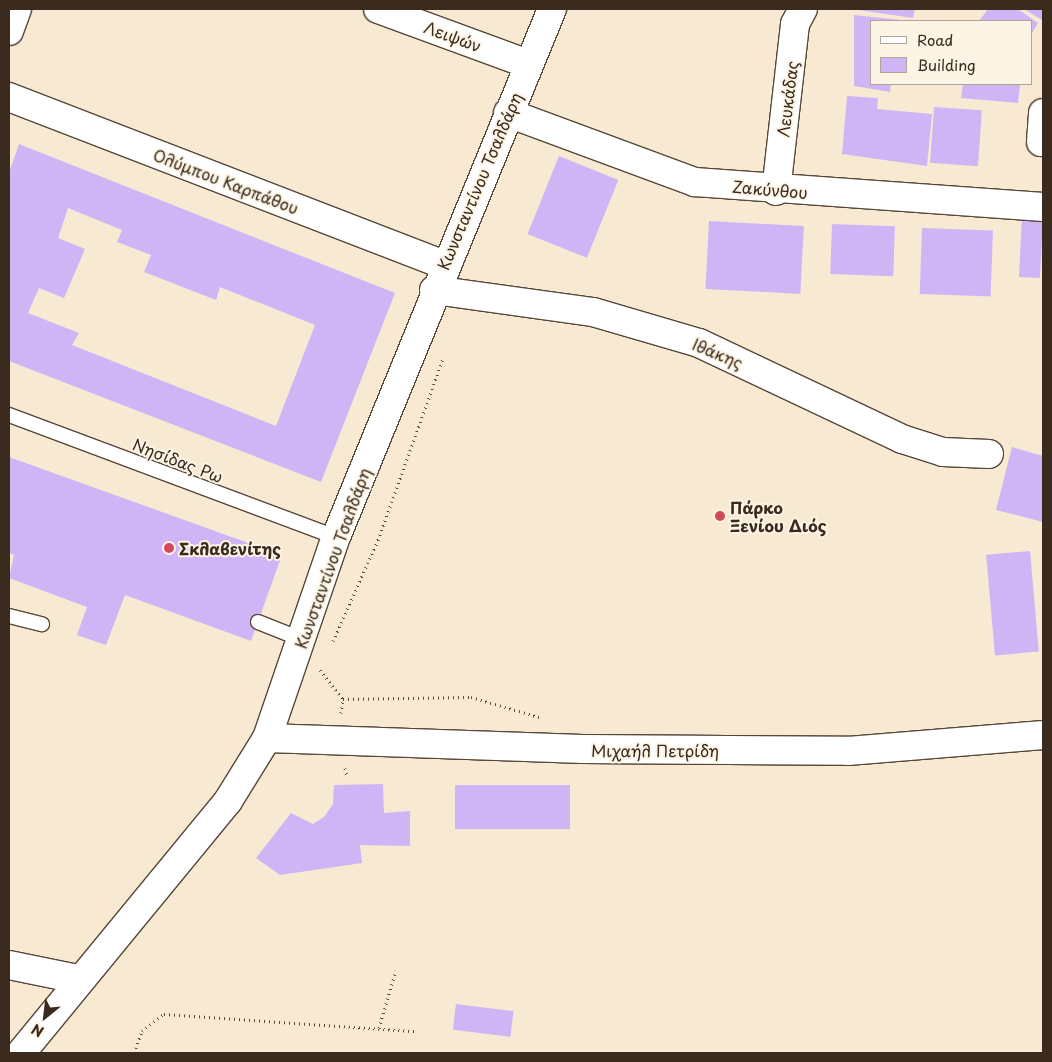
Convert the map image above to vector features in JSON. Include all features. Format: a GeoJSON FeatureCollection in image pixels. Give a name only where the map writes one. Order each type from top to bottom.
{"type":"FeatureCollection","features":[{"type":"Feature","properties":{"kind":"street"},"geometry":{"type":"LineString","coordinates":[[9,31],[17,9]]}},
{"type":"Feature","properties":{"kind":"street","name":"Λειψών"},"geometry":{"type":"LineString","coordinates":[[378,9],[528,64]]}},
{"type":"Feature","properties":{"kind":"street","name":"Κωνσταντίνου Τσαλδάρη"},"geometry":{"type":"LineString","coordinates":[[21,1053],[78,979],[228,801],[267,738],[303,640],[336,537],[444,265],[552,9]]}},
{"type":"Feature","properties":{"kind":"street","name":"Λευκάδας"},"geometry":{"type":"LineString","coordinates":[[776,191],[795,24],[802,9]]}},
{"type":"Feature","properties":{"kind":"street","name":"Ολύμπου Καρπάθου"},"geometry":{"type":"LineString","coordinates":[[9,97],[444,265]]}},
{"type":"Feature","properties":{"kind":"street","name":"Ζακύνθου"},"geometry":{"type":"LineString","coordinates":[[508,113],[695,182],[776,191],[1043,206]]}},
{"type":"Feature","properties":{"kind":"street"},"geometry":{"type":"LineString","coordinates":[[1041,142],[1043,113]]}},
{"type":"Feature","properties":{"kind":"street","name":"Ιθάκης"},"geometry":{"type":"LineString","coordinates":[[434,290],[593,312],[689,340],[902,439],[943,452],[989,454]]}},
{"type":"Feature","properties":{"kind":"street","name":"Μιχαήλ Πετρίδη"},"geometry":{"type":"LineString","coordinates":[[267,738],[583,749],[848,751],[1043,735]]}},
{"type":"Feature","properties":{"kind":"street"},"geometry":{"type":"LineString","coordinates":[[9,966],[78,979]]}},
{"type":"Feature","properties":{"kind":"lane","name":"Νησίδας Ρω"},"geometry":{"type":"LineString","coordinates":[[9,415],[336,537]]}},
{"type":"Feature","properties":{"kind":"lane"},"geometry":{"type":"LineString","coordinates":[[9,616],[42,624]]}},
{"type":"Feature","properties":{"kind":"lane"},"geometry":{"type":"LineString","coordinates":[[258,622],[303,640]]}},
{"type":"Feature","properties":{"kind":"path"},"geometry":{"type":"LineString","coordinates":[[332,644],[378,540],[446,349]]}},
{"type":"Feature","properties":{"kind":"path"},"geometry":{"type":"LineString","coordinates":[[324,661],[320,670],[342,699],[471,697],[545,719]]}},
{"type":"Feature","properties":{"kind":"path"},"geometry":{"type":"LineString","coordinates":[[379,1028],[396,970]]}},
{"type":"Feature","properties":{"kind":"path"},"geometry":{"type":"LineString","coordinates":[[134,1053],[142,1031],[164,1014],[415,1031]]}},
{"type":"Feature","properties":{"kind":"building"},"geometry":{"type":"Polygon","coordinates":[[[852,9],[915,9],[913,18],[852,9]]]}},
{"type":"Feature","properties":{"kind":"building"},"geometry":{"type":"Polygon","coordinates":[[[988,9],[1018,9],[1038,23],[1032,33],[1032,20],[980,20],[988,9]]]}},
{"type":"Feature","properties":{"kind":"building"},"geometry":{"type":"Polygon","coordinates":[[[1024,9],[1043,9],[1042,20],[1024,9]]]}},
{"type":"Feature","properties":{"kind":"building"},"geometry":{"type":"Polygon","coordinates":[[[854,15],[901,20],[870,20],[870,85],[891,85],[890,92],[854,86],[854,15]]]}},
{"type":"Feature","properties":{"kind":"building"},"geometry":{"type":"Polygon","coordinates":[[[963,85],[1020,85],[1018,103],[961,98],[963,85]]]}},
{"type":"Feature","properties":{"kind":"building"},"geometry":{"type":"Polygon","coordinates":[[[847,96],[878,98],[877,109],[932,114],[927,166],[842,154],[847,96]]]}},
{"type":"Feature","properties":{"kind":"building"},"geometry":{"type":"Polygon","coordinates":[[[934,107],[982,110],[978,166],[930,163],[934,107]]]}},
{"type":"Feature","properties":{"kind":"building"},"geometry":{"type":"Polygon","coordinates":[[[19,144],[395,293],[321,482],[9,361],[9,173],[19,144]],[[68,208],[58,238],[85,249],[64,298],[39,288],[28,313],[79,333],[72,345],[276,426],[315,325],[220,287],[216,300],[144,272],[151,255],[117,242],[122,230],[68,208]]]}},
{"type":"Feature","properties":{"kind":"building"},"geometry":{"type":"Polygon","coordinates":[[[559,156],[618,180],[587,258],[528,234],[559,156]]]}},
{"type":"Feature","properties":{"kind":"building"},"geometry":{"type":"Polygon","coordinates":[[[1022,218],[1043,219],[1040,278],[1019,277],[1022,218]]]}},
{"type":"Feature","properties":{"kind":"building"},"geometry":{"type":"Polygon","coordinates":[[[709,221],[804,226],[800,294],[705,289],[709,221]]]}},
{"type":"Feature","properties":{"kind":"building"},"geometry":{"type":"Polygon","coordinates":[[[832,224],[895,226],[893,276],[830,274],[832,224]]]}},
{"type":"Feature","properties":{"kind":"building"},"geometry":{"type":"Polygon","coordinates":[[[922,228],[993,230],[991,296],[920,294],[922,228]]]}},
{"type":"Feature","properties":{"kind":"building"},"geometry":{"type":"Polygon","coordinates":[[[1012,447],[1043,456],[1043,522],[996,510],[1012,447]]]}},
{"type":"Feature","properties":{"kind":"building"},"geometry":{"type":"Polygon","coordinates":[[[9,457],[282,555],[251,641],[125,595],[106,645],[77,635],[87,607],[9,578],[14,555],[9,553],[9,457]]]}},
{"type":"Feature","properties":{"kind":"building"},"geometry":{"type":"Polygon","coordinates":[[[1030,551],[1039,652],[995,655],[986,555],[1030,551]]]}},
{"type":"Feature","properties":{"kind":"building"},"geometry":{"type":"Polygon","coordinates":[[[383,784],[384,813],[410,811],[410,846],[360,845],[362,863],[280,875],[256,858],[291,813],[313,824],[324,817],[333,804],[334,785],[383,784]]]}},
{"type":"Feature","properties":{"kind":"building"},"geometry":{"type":"Polygon","coordinates":[[[455,785],[570,785],[570,829],[455,829],[455,785]]]}},
{"type":"Feature","properties":{"kind":"building"},"geometry":{"type":"Polygon","coordinates":[[[456,1004],[514,1011],[510,1037],[453,1030],[456,1004]]]}},
{"type":"Feature","properties":{"kind":"place","name":"Πάρκο Ξενίου Διός"},"geometry":{"type":"Point","coordinates":[720,516]}},
{"type":"Feature","properties":{"kind":"place","name":"Σκλαβενίτης"},"geometry":{"type":"Point","coordinates":[169,548]}}]}
